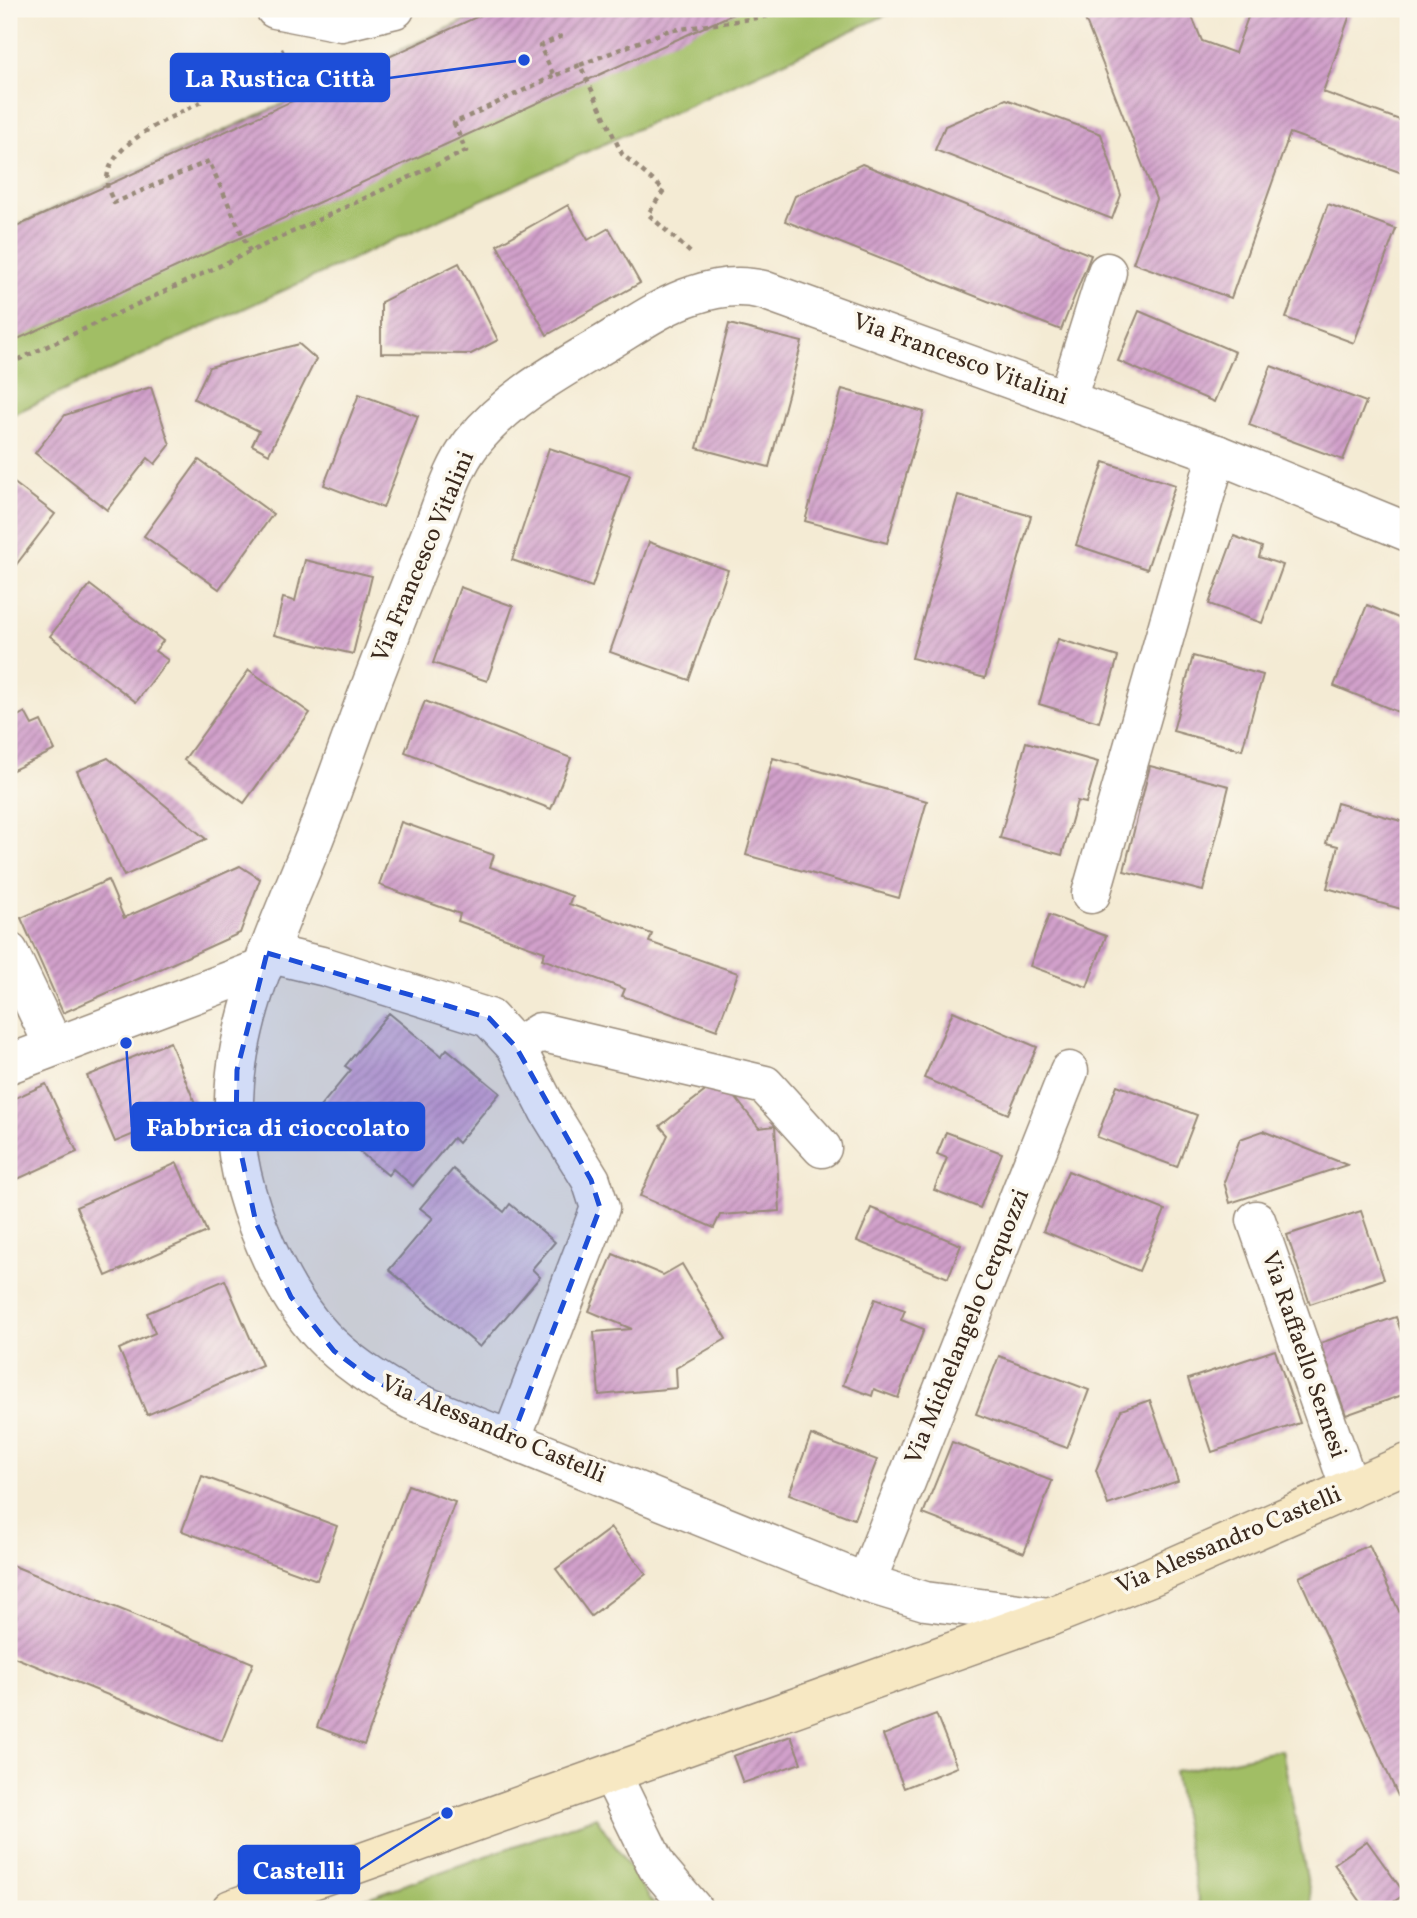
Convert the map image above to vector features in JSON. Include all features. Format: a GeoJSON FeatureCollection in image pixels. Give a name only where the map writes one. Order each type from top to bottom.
{"type":"FeatureCollection","features":[{"type":"Feature","properties":{"kind":"street"},"geometry":{"type":"LineString","coordinates":[[275,9],[341,22],[395,9]]}},
{"type":"Feature","properties":{"kind":"street"},"geometry":{"type":"LineString","coordinates":[[1067,399],[1107,272]]}},
{"type":"Feature","properties":{"kind":"street","name":"Via Francesco Vitalini"},"geometry":{"type":"LineString","coordinates":[[265,961],[314,840],[382,655],[460,462],[474,441],[513,401],[665,307],[691,295],[736,286],[763,290],[1217,454],[1408,532]]}},
{"type":"Feature","properties":{"kind":"street"},"geometry":{"type":"LineString","coordinates":[[1091,894],[1217,454]]}},
{"type":"Feature","properties":{"kind":"street"},"geometry":{"type":"LineString","coordinates":[[9,952],[53,1044]]}},
{"type":"Feature","properties":{"kind":"street"},"geometry":{"type":"LineString","coordinates":[[9,1064],[53,1044],[265,961],[326,967],[489,1018],[516,1047],[548,1110],[591,1180],[600,1208],[511,1440]]}},
{"type":"Feature","properties":{"kind":"street","name":"Via Alessandro Castelli"},"geometry":{"type":"LineString","coordinates":[[265,961],[237,1070],[234,1100],[236,1130],[247,1194],[272,1261],[292,1297],[318,1333],[352,1366],[411,1401],[866,1584],[925,1601],[1049,1617]]}},
{"type":"Feature","properties":{"kind":"street"},"geometry":{"type":"LineString","coordinates":[[516,1047],[540,1032],[765,1085],[822,1148]]}},
{"type":"Feature","properties":{"kind":"street","name":"Via Michelangelo Cerquozzi"},"geometry":{"type":"LineString","coordinates":[[866,1584],[1069,1071]]}},
{"type":"Feature","properties":{"kind":"street","name":"Via Raffaello Sernesi"},"geometry":{"type":"LineString","coordinates":[[1256,1220],[1350,1489]]}},
{"type":"Feature","properties":{"kind":"street","name":"Via Alessandro Castelli"},"geometry":{"type":"LineString","coordinates":[[230,1909],[612,1776],[1049,1617],[1408,1464]]}},
{"type":"Feature","properties":{"kind":"street"},"geometry":{"type":"LineString","coordinates":[[612,1776],[657,1867],[693,1909]]}},
{"type":"Feature","properties":{"kind":"path"},"geometry":{"type":"LineString","coordinates":[[9,364],[466,151],[454,123],[554,76],[667,31],[770,16],[787,9]]}},
{"type":"Feature","properties":{"kind":"path"},"geometry":{"type":"LineString","coordinates":[[554,76],[540,46],[562,36]]}},
{"type":"Feature","properties":{"kind":"path"},"geometry":{"type":"LineString","coordinates":[[580,65],[622,154],[664,190],[648,214],[703,264]]}},
{"type":"Feature","properties":{"kind":"path"},"geometry":{"type":"LineString","coordinates":[[250,66],[199,91],[203,101],[134,139],[115,160],[107,185],[114,203],[209,161],[250,253]]}},
{"type":"Feature","properties":{"kind":"highlighted area"},"geometry":{"type":"Polygon","coordinates":[[[267,953],[489,1018],[516,1047],[591,1180],[600,1208],[511,1440],[411,1400],[369,1377],[334,1351],[291,1297],[256,1223],[236,1130],[237,1070],[267,953]]]}},
{"type":"Feature","properties":{"kind":"green space"},"geometry":{"type":"Polygon","coordinates":[[[490,9],[899,9],[9,416],[9,229],[490,9]]]}},
{"type":"Feature","properties":{"kind":"green space"},"geometry":{"type":"Polygon","coordinates":[[[1282,1750],[1313,1909],[1200,1909],[1174,1772],[1282,1750]]]}},
{"type":"Feature","properties":{"kind":"green space"},"geometry":{"type":"Polygon","coordinates":[[[596,1817],[657,1909],[336,1909],[596,1817]]]}},
{"type":"Feature","properties":{"kind":"building"},"geometry":{"type":"Polygon","coordinates":[[[494,9],[744,9],[9,343],[9,230],[494,9]]]}},
{"type":"Feature","properties":{"kind":"building"},"geometry":{"type":"Polygon","coordinates":[[[1081,9],[1189,9],[1202,41],[1235,53],[1251,9],[1352,9],[1323,92],[1408,123],[1408,175],[1290,133],[1231,298],[1133,263],[1156,199],[1081,9]]]}},
{"type":"Feature","properties":{"kind":"building"},"geometry":{"type":"Polygon","coordinates":[[[1006,99],[1101,134],[1121,195],[1112,219],[935,150],[945,126],[1006,99]]]}},
{"type":"Feature","properties":{"kind":"building"},"geometry":{"type":"Polygon","coordinates":[[[862,164],[1091,255],[1061,330],[785,221],[795,196],[862,164]]]}},
{"type":"Feature","properties":{"kind":"building"},"geometry":{"type":"Polygon","coordinates":[[[1328,204],[1396,229],[1354,343],[1286,318],[1328,204]]]}},
{"type":"Feature","properties":{"kind":"building"},"geometry":{"type":"Polygon","coordinates":[[[568,205],[588,240],[609,228],[640,283],[547,335],[497,245],[568,205]]]}},
{"type":"Feature","properties":{"kind":"building"},"geometry":{"type":"Polygon","coordinates":[[[459,263],[498,340],[471,354],[381,353],[381,302],[459,263]]]}},
{"type":"Feature","properties":{"kind":"building"},"geometry":{"type":"Polygon","coordinates":[[[1139,311],[1235,352],[1214,402],[1118,361],[1139,311]]]}},
{"type":"Feature","properties":{"kind":"building"},"geometry":{"type":"Polygon","coordinates":[[[729,324],[802,342],[769,467],[697,448],[729,324]]]}},
{"type":"Feature","properties":{"kind":"building"},"geometry":{"type":"Polygon","coordinates":[[[299,344],[316,359],[269,454],[252,445],[259,431],[194,399],[209,367],[299,344]]]}},
{"type":"Feature","properties":{"kind":"building"},"geometry":{"type":"Polygon","coordinates":[[[1271,366],[1366,402],[1343,460],[1249,425],[1271,366]]]}},
{"type":"Feature","properties":{"kind":"building"},"geometry":{"type":"Polygon","coordinates":[[[151,387],[170,445],[155,464],[148,458],[107,510],[35,453],[65,415],[151,387]]]}},
{"type":"Feature","properties":{"kind":"building"},"geometry":{"type":"Polygon","coordinates":[[[842,389],[924,412],[887,543],[805,521],[842,389]]]}},
{"type":"Feature","properties":{"kind":"building"},"geometry":{"type":"Polygon","coordinates":[[[359,394],[418,416],[383,508],[324,485],[359,394]]]}},
{"type":"Feature","properties":{"kind":"building"},"geometry":{"type":"Polygon","coordinates":[[[549,448],[630,475],[592,587],[512,560],[549,448]]]}},
{"type":"Feature","properties":{"kind":"building"},"geometry":{"type":"Polygon","coordinates":[[[199,460],[273,514],[219,589],[144,536],[199,460]]]}},
{"type":"Feature","properties":{"kind":"building"},"geometry":{"type":"Polygon","coordinates":[[[1104,462],[1175,485],[1147,569],[1076,545],[1104,462]]]}},
{"type":"Feature","properties":{"kind":"building"},"geometry":{"type":"Polygon","coordinates":[[[9,479],[55,514],[9,574],[9,479]]]}},
{"type":"Feature","properties":{"kind":"building"},"geometry":{"type":"Polygon","coordinates":[[[958,495],[1031,516],[985,678],[912,658],[958,495]]]}},
{"type":"Feature","properties":{"kind":"building"},"geometry":{"type":"Polygon","coordinates":[[[1234,536],[1262,547],[1259,557],[1283,565],[1262,623],[1209,604],[1234,536]]]}},
{"type":"Feature","properties":{"kind":"building"},"geometry":{"type":"Polygon","coordinates":[[[649,542],[728,570],[689,680],[610,652],[649,542]]]}},
{"type":"Feature","properties":{"kind":"building"},"geometry":{"type":"Polygon","coordinates":[[[305,560],[372,576],[353,654],[274,635],[283,598],[295,601],[305,560]]]}},
{"type":"Feature","properties":{"kind":"building"},"geometry":{"type":"Polygon","coordinates":[[[90,585],[163,641],[155,651],[168,660],[136,702],[50,636],[90,585]]]}},
{"type":"Feature","properties":{"kind":"building"},"geometry":{"type":"Polygon","coordinates":[[[460,587],[513,606],[487,681],[433,663],[460,587]]]}},
{"type":"Feature","properties":{"kind":"building"},"geometry":{"type":"Polygon","coordinates":[[[1367,605],[1408,622],[1408,716],[1334,686],[1367,605]]]}},
{"type":"Feature","properties":{"kind":"building"},"geometry":{"type":"Polygon","coordinates":[[[1058,639],[1118,657],[1099,722],[1039,704],[1058,639]]]}},
{"type":"Feature","properties":{"kind":"building"},"geometry":{"type":"Polygon","coordinates":[[[1193,656],[1263,675],[1242,750],[1173,731],[1193,656]]]}},
{"type":"Feature","properties":{"kind":"building"},"geometry":{"type":"Polygon","coordinates":[[[249,670],[310,713],[244,803],[184,760],[249,670]]]}},
{"type":"Feature","properties":{"kind":"building"},"geometry":{"type":"Polygon","coordinates":[[[425,701],[571,758],[551,809],[405,752],[425,701]]]}},
{"type":"Feature","properties":{"kind":"building"},"geometry":{"type":"Polygon","coordinates":[[[9,702],[16,717],[25,712],[32,725],[41,721],[55,750],[9,772],[9,702]]]}},
{"type":"Feature","properties":{"kind":"building"},"geometry":{"type":"Polygon","coordinates":[[[1026,742],[1098,762],[1086,803],[1077,801],[1062,855],[1000,838],[1026,742]]]}},
{"type":"Feature","properties":{"kind":"building"},"geometry":{"type":"Polygon","coordinates":[[[108,758],[206,839],[124,876],[77,771],[108,758]]]}},
{"type":"Feature","properties":{"kind":"building"},"geometry":{"type":"Polygon","coordinates":[[[773,758],[927,801],[899,898],[746,855],[773,758]]]}},
{"type":"Feature","properties":{"kind":"building"},"geometry":{"type":"Polygon","coordinates":[[[1150,766],[1229,786],[1203,891],[1124,871],[1150,766]]]}},
{"type":"Feature","properties":{"kind":"building"},"geometry":{"type":"Polygon","coordinates":[[[1337,803],[1408,823],[1408,911],[1327,888],[1338,846],[1326,843],[1337,803]]]}},
{"type":"Feature","properties":{"kind":"building"},"geometry":{"type":"Polygon","coordinates":[[[401,822],[494,855],[490,867],[572,896],[569,904],[652,934],[649,942],[738,973],[717,1030],[622,996],[625,989],[542,959],[545,952],[458,921],[460,914],[379,885],[401,822]]]}},
{"type":"Feature","properties":{"kind":"building"},"geometry":{"type":"Polygon","coordinates":[[[240,866],[260,879],[240,933],[63,1013],[21,918],[108,880],[124,918],[240,866]]]}},
{"type":"Feature","properties":{"kind":"building"},"geometry":{"type":"Polygon","coordinates":[[[1049,915],[1106,936],[1087,987],[1030,966],[1049,915]]]}},
{"type":"Feature","properties":{"kind":"building"},"geometry":{"type":"Polygon","coordinates":[[[953,1011],[1037,1047],[1008,1114],[924,1078],[953,1011]]]}},
{"type":"Feature","properties":{"kind":"building"},"geometry":{"type":"Polygon","coordinates":[[[389,1013],[441,1056],[447,1049],[500,1093],[458,1143],[453,1138],[413,1186],[393,1169],[388,1175],[314,1114],[351,1070],[345,1066],[389,1013]]]}},
{"type":"Feature","properties":{"kind":"building"},"geometry":{"type":"Polygon","coordinates":[[[170,1042],[197,1108],[115,1142],[87,1076],[170,1042]]]}},
{"type":"Feature","properties":{"kind":"building"},"geometry":{"type":"Polygon","coordinates":[[[721,1079],[759,1128],[775,1126],[780,1211],[720,1215],[714,1228],[640,1196],[668,1135],[660,1126],[721,1079]]]}},
{"type":"Feature","properties":{"kind":"building"},"geometry":{"type":"Polygon","coordinates":[[[46,1084],[77,1152],[9,1183],[9,1101],[46,1084]]]}},
{"type":"Feature","properties":{"kind":"building"},"geometry":{"type":"Polygon","coordinates":[[[1117,1085],[1197,1115],[1177,1167],[1097,1137],[1117,1085]]]}},
{"type":"Feature","properties":{"kind":"building"},"geometry":{"type":"Polygon","coordinates":[[[1263,1131],[1347,1165],[1230,1203],[1224,1182],[1240,1139],[1263,1131]]]}},
{"type":"Feature","properties":{"kind":"building"},"geometry":{"type":"Polygon","coordinates":[[[946,1132],[1002,1153],[980,1208],[934,1190],[947,1158],[937,1154],[946,1132]]]}},
{"type":"Feature","properties":{"kind":"building"},"geometry":{"type":"Polygon","coordinates":[[[177,1163],[207,1232],[106,1276],[76,1207],[177,1163]]]}},
{"type":"Feature","properties":{"kind":"building"},"geometry":{"type":"Polygon","coordinates":[[[453,1169],[504,1212],[510,1204],[555,1242],[532,1269],[540,1277],[480,1347],[389,1270],[433,1218],[420,1208],[453,1169]]]}},
{"type":"Feature","properties":{"kind":"building"},"geometry":{"type":"Polygon","coordinates":[[[1068,1171],[1165,1210],[1139,1271],[1043,1231],[1068,1171]]]}},
{"type":"Feature","properties":{"kind":"building"},"geometry":{"type":"Polygon","coordinates":[[[871,1208],[961,1245],[948,1278],[857,1241],[871,1208]]]}},
{"type":"Feature","properties":{"kind":"building"},"geometry":{"type":"Polygon","coordinates":[[[1361,1211],[1384,1279],[1310,1304],[1287,1235],[1361,1211]]]}},
{"type":"Feature","properties":{"kind":"building"},"geometry":{"type":"Polygon","coordinates":[[[613,1254],[663,1275],[682,1264],[726,1339],[676,1368],[677,1388],[599,1395],[594,1332],[632,1329],[589,1311],[613,1254]]]}},
{"type":"Feature","properties":{"kind":"building"},"geometry":{"type":"Polygon","coordinates":[[[225,1280],[262,1365],[147,1415],[119,1349],[155,1333],[147,1313],[225,1280]]]}},
{"type":"Feature","properties":{"kind":"building"},"geometry":{"type":"Polygon","coordinates":[[[875,1299],[905,1310],[901,1320],[924,1329],[898,1398],[874,1389],[872,1396],[843,1385],[875,1299]]]}},
{"type":"Feature","properties":{"kind":"building"},"geometry":{"type":"Polygon","coordinates":[[[1396,1317],[1408,1352],[1408,1393],[1346,1415],[1320,1343],[1396,1317]]]}},
{"type":"Feature","properties":{"kind":"building"},"geometry":{"type":"Polygon","coordinates":[[[1275,1350],[1300,1423],[1212,1452],[1188,1379],[1275,1350]]]}},
{"type":"Feature","properties":{"kind":"building"},"geometry":{"type":"Polygon","coordinates":[[[999,1356],[1089,1390],[1067,1448],[976,1414],[999,1356]]]}},
{"type":"Feature","properties":{"kind":"building"},"geometry":{"type":"Polygon","coordinates":[[[1150,1400],[1178,1481],[1108,1505],[1096,1470],[1121,1410],[1150,1400]]]}},
{"type":"Feature","properties":{"kind":"building"},"geometry":{"type":"Polygon","coordinates":[[[811,1435],[877,1460],[854,1519],[789,1494],[811,1435]]]}},
{"type":"Feature","properties":{"kind":"building"},"geometry":{"type":"Polygon","coordinates":[[[952,1442],[1052,1481],[1024,1553],[923,1514],[952,1442]]]}},
{"type":"Feature","properties":{"kind":"building"},"geometry":{"type":"Polygon","coordinates":[[[202,1476],[337,1526],[317,1580],[182,1531],[202,1476]]]}},
{"type":"Feature","properties":{"kind":"building"},"geometry":{"type":"Polygon","coordinates":[[[408,1485],[455,1502],[364,1745],[317,1727],[408,1485]]]}},
{"type":"Feature","properties":{"kind":"building"},"geometry":{"type":"Polygon","coordinates":[[[611,1528],[646,1574],[591,1616],[556,1569],[611,1528]]]}},
{"type":"Feature","properties":{"kind":"building"},"geometry":{"type":"Polygon","coordinates":[[[1369,1545],[1408,1631],[1408,1791],[1398,1796],[1299,1577],[1369,1545]]]}},
{"type":"Feature","properties":{"kind":"building"},"geometry":{"type":"Polygon","coordinates":[[[9,1564],[253,1663],[222,1741],[9,1655],[9,1564]]]}},
{"type":"Feature","properties":{"kind":"building"},"geometry":{"type":"Polygon","coordinates":[[[936,1714],[957,1767],[904,1788],[883,1735],[936,1714]]]}},
{"type":"Feature","properties":{"kind":"building"},"geometry":{"type":"Polygon","coordinates":[[[791,1736],[801,1763],[743,1783],[733,1756],[791,1736]]]}},
{"type":"Feature","properties":{"kind":"building"},"geometry":{"type":"Polygon","coordinates":[[[1367,1841],[1405,1894],[1383,1909],[1366,1909],[1334,1864],[1367,1841]]]}},
{"type":"Feature","properties":{"kind":"place","name":"La Rustica Città"},"geometry":{"type":"Point","coordinates":[524,60]}},
{"type":"Feature","properties":{"kind":"place","name":"Fabbrica di cioccolato"},"geometry":{"type":"Point","coordinates":[126,1043]}},
{"type":"Feature","properties":{"kind":"place","name":"Castelli"},"geometry":{"type":"Point","coordinates":[447,1813]}}]}
